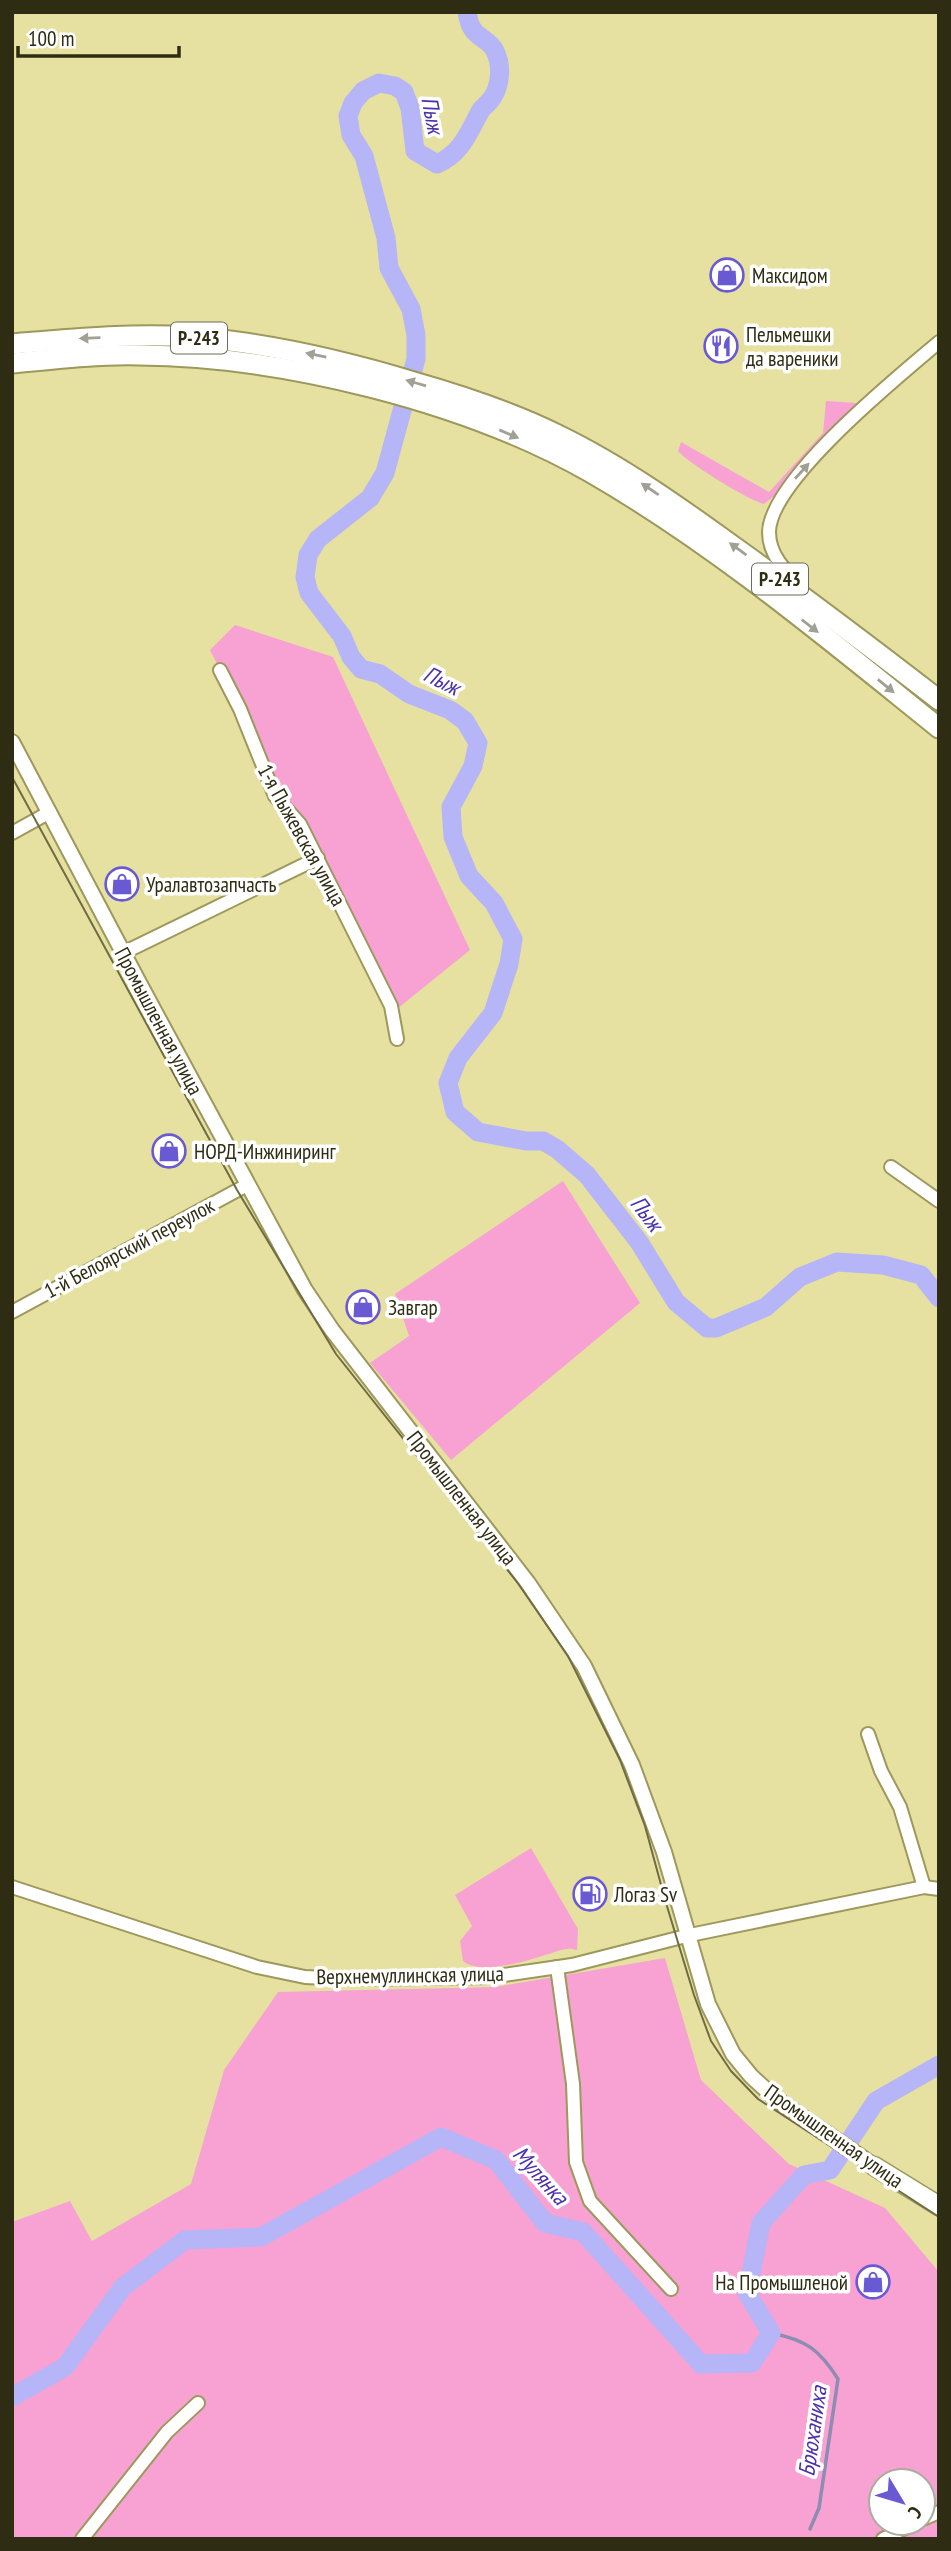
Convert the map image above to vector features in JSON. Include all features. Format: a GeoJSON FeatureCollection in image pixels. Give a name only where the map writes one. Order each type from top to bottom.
{"type":"FeatureCollection","features":[{"type":"Feature","properties":{"kind":"highway","name":"Р-243"},"geometry":{"type":"LineString","coordinates":[[12,344],[84,337],[189,337],[248,343],[309,354],[379,381],[448,401],[509,413],[617,467],[707,526],[939,700]]}},
{"type":"Feature","properties":{"kind":"highway","name":"Р-243"},"geometry":{"type":"LineString","coordinates":[[12,363],[79,356],[187,357],[244,362],[335,379],[379,381]]}},
{"type":"Feature","properties":{"kind":"highway","name":"Р-243"},"geometry":{"type":"LineString","coordinates":[[448,401],[588,471],[697,541],[939,729]]}},
{"type":"Feature","properties":{"kind":"main road","name":"Промышленная улица"},"geometry":{"type":"LineString","coordinates":[[874,2166],[939,2206]]}},
{"type":"Feature","properties":{"kind":"street"},"geometry":{"type":"LineString","coordinates":[[853,633],[786,572],[770,542],[769,529],[773,510],[787,488],[840,429],[939,342]]}},
{"type":"Feature","properties":{"kind":"street","name":"1-я Пыжевская улица"},"geometry":{"type":"LineString","coordinates":[[220,670],[240,709],[275,796],[300,824],[391,1006],[397,1039]]}},
{"type":"Feature","properties":{"kind":"street","name":"Промышленная улица"},"geometry":{"type":"LineString","coordinates":[[12,742],[122,953],[305,1290],[332,1330],[528,1583],[584,1666],[632,1765],[664,1852],[708,2004],[733,2054],[751,2076],[776,2099],[874,2166]]}},
{"type":"Feature","properties":{"kind":"street"},"geometry":{"type":"LineString","coordinates":[[12,833],[50,812]]}},
{"type":"Feature","properties":{"kind":"street"},"geometry":{"type":"LineString","coordinates":[[122,953],[318,858]]}},
{"type":"Feature","properties":{"kind":"street"},"geometry":{"type":"LineString","coordinates":[[891,1167],[939,1201]]}},
{"type":"Feature","properties":{"kind":"street","name":"1-й Белоярский переулок"},"geometry":{"type":"LineString","coordinates":[[12,1312],[247,1185]]}},
{"type":"Feature","properties":{"kind":"street"},"geometry":{"type":"LineString","coordinates":[[868,1734],[881,1771],[900,1807],[924,1887]]}},
{"type":"Feature","properties":{"kind":"street","name":"Верхнемуллинская улица"},"geometry":{"type":"LineString","coordinates":[[12,1887],[244,1963],[305,1977],[350,1979],[479,1978],[557,1967],[924,1887],[939,1889]]}},
{"type":"Feature","properties":{"kind":"street"},"geometry":{"type":"LineString","coordinates":[[557,1967],[573,2084],[576,2162],[590,2202],[671,2289]]}},
{"type":"Feature","properties":{"kind":"street"},"geometry":{"type":"LineString","coordinates":[[82,2539],[167,2432],[198,2403]]}},
{"type":"Feature","properties":{"kind":"shaded area"},"geometry":{"type":"Polygon","coordinates":[[[826,401],[857,403],[777,494],[764,504],[745,496],[693,464],[678,451],[681,442],[769,492],[823,433],[826,401]]]}},
{"type":"Feature","properties":{"kind":"shaded area"},"geometry":{"type":"Polygon","coordinates":[[[235,625],[333,657],[470,950],[392,1013],[210,650],[235,625]]]}},
{"type":"Feature","properties":{"kind":"shaded area"},"geometry":{"type":"Polygon","coordinates":[[[563,1181],[640,1303],[451,1460],[370,1363],[409,1336],[395,1294],[563,1181]]]}},
{"type":"Feature","properties":{"kind":"shaded area"},"geometry":{"type":"Polygon","coordinates":[[[531,1848],[578,1929],[577,1950],[565,1949],[514,1964],[491,1967],[480,1967],[463,1961],[460,1941],[472,1926],[455,1895],[531,1848]]]}},
{"type":"Feature","properties":{"kind":"shaded area"},"geometry":{"type":"Polygon","coordinates":[[[665,1958],[701,2080],[789,2164],[885,2208],[939,2272],[939,2539],[12,2539],[12,2222],[70,2201],[92,2241],[191,2184],[224,2070],[278,1992],[495,1987],[665,1958]]]}},
{"type":"Feature","properties":{"kind":"waterway","name":"Пыж"},"geometry":{"type":"LineString","coordinates":[[467,12],[474,31],[495,51],[500,75],[492,98],[481,110],[453,154],[437,164],[415,151],[410,108],[404,92],[395,86],[379,83],[363,91],[353,103],[348,116],[351,135],[364,156],[386,238],[389,268],[411,309],[416,335],[416,359],[385,473],[370,498],[318,539],[308,555],[305,577],[309,593],[342,636],[351,657],[361,669],[380,674],[409,694],[450,710],[465,721],[478,743],[473,766],[451,807],[453,837],[469,876],[494,903],[513,939],[509,964],[493,1013],[458,1058],[448,1083],[455,1112],[478,1132],[526,1141],[543,1141],[557,1149],[587,1175],[639,1242],[676,1302],[707,1328],[716,1328],[766,1307],[800,1277],[837,1262],[883,1265],[921,1275],[939,1298]]}},
{"type":"Feature","properties":{"kind":"waterway","name":"Мулянка"},"geometry":{"type":"LineString","coordinates":[[12,2397],[65,2367],[123,2287],[185,2240],[261,2237],[441,2137],[496,2160],[545,2223],[583,2232],[701,2364],[752,2363],[771,2333],[747,2293],[761,2223],[804,2175],[830,2170],[876,2101],[939,2065]]}},
{"type":"Feature","properties":{"kind":"waterway","name":"Брюханиха"},"geometry":{"type":"LineString","coordinates":[[771,2333],[794,2339],[810,2347],[838,2379],[819,2508],[810,2529]]}},
{"type":"Feature","properties":{"kind":"tram line"},"geometry":{"type":"LineString","coordinates":[[12,777],[237,1190],[336,1354],[517,1582],[568,1656],[620,1760],[645,1826],[694,1995],[711,2041],[731,2071],[758,2099],[939,2217]]}},
{"type":"Feature","properties":{"kind":"place","name":"Максидом"},"geometry":{"type":"Point","coordinates":[727,275]}},
{"type":"Feature","properties":{"kind":"place","name":"Пельмешки да вареники"},"geometry":{"type":"Point","coordinates":[721,346]}},
{"type":"Feature","properties":{"kind":"place","name":"Уралавтозапчасть"},"geometry":{"type":"Point","coordinates":[122,884]}},
{"type":"Feature","properties":{"kind":"place","name":"НОРД-Инжиниринг"},"geometry":{"type":"Point","coordinates":[169,1151]}},
{"type":"Feature","properties":{"kind":"place","name":"Завгар"},"geometry":{"type":"Point","coordinates":[363,1307]}},
{"type":"Feature","properties":{"kind":"place","name":"Логаз Sv"},"geometry":{"type":"Point","coordinates":[590,1894]}},
{"type":"Feature","properties":{"kind":"place","name":"На Промышленой"},"geometry":{"type":"Point","coordinates":[873,2282]}}]}
